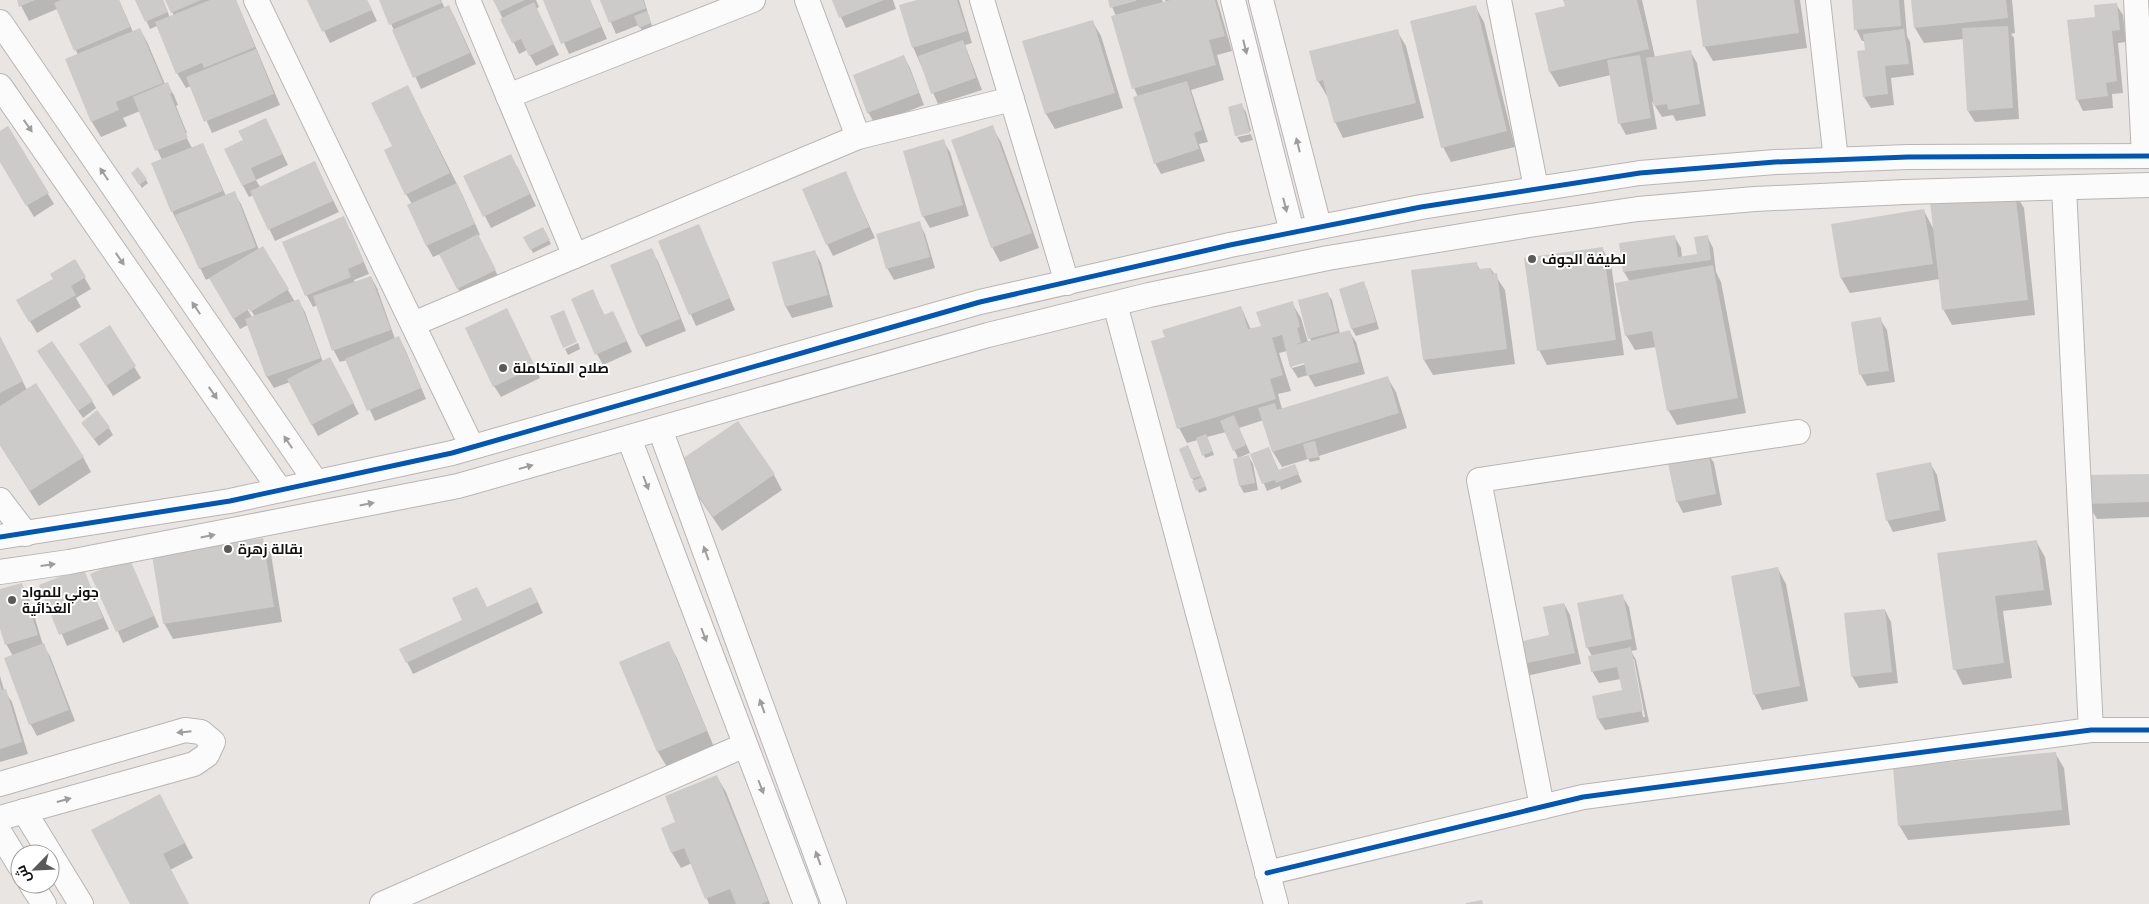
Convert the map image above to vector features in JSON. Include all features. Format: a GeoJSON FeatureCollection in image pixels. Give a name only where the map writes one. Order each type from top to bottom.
{"type":"FeatureCollection","features":[{"type":"Feature","properties":{"kind":"street"},"geometry":{"type":"LineString","coordinates":[[256,0],[472,447]]}},
{"type":"Feature","properties":{"kind":"street"},"geometry":{"type":"LineString","coordinates":[[468,0],[575,256]]}},
{"type":"Feature","properties":{"kind":"street"},"geometry":{"type":"LineString","coordinates":[[508,96],[753,0]]}},
{"type":"Feature","properties":{"kind":"street"},"geometry":{"type":"LineString","coordinates":[[806,0],[858,137]]}},
{"type":"Feature","properties":{"kind":"street"},"geometry":{"type":"LineString","coordinates":[[982,0],[1067,282]]}},
{"type":"Feature","properties":{"kind":"street"},"geometry":{"type":"LineString","coordinates":[[1233,0],[1292,232]]}},
{"type":"Feature","properties":{"kind":"street"},"geometry":{"type":"LineString","coordinates":[[1262,0],[1319,226]]}},
{"type":"Feature","properties":{"kind":"street"},"geometry":{"type":"LineString","coordinates":[[1499,0],[1536,188]]}},
{"type":"Feature","properties":{"kind":"street"},"geometry":{"type":"LineString","coordinates":[[1818,0],[1836,160]]}},
{"type":"Feature","properties":{"kind":"street"},"geometry":{"type":"LineString","coordinates":[[0,537],[230,501],[472,447],[980,302],[1319,226],[1536,188],[1640,173],[1775,162],[1908,157],[2147,156],[2136,0]]}},
{"type":"Feature","properties":{"kind":"street"},"geometry":{"type":"LineString","coordinates":[[0,22],[316,482]]}},
{"type":"Feature","properties":{"kind":"street"},"geometry":{"type":"LineString","coordinates":[[0,86],[280,490]]}},
{"type":"Feature","properties":{"kind":"street"},"geometry":{"type":"LineString","coordinates":[[413,324],[858,137],[1012,99]]}},
{"type":"Feature","properties":{"kind":"street"},"geometry":{"type":"LineString","coordinates":[[0,572],[70,562],[458,486],[988,336],[1115,304],[1328,258],[1638,209],[1755,199],[1905,192],[2149,185]]}},
{"type":"Feature","properties":{"kind":"street"},"geometry":{"type":"LineString","coordinates":[[2064,188],[2091,730]]}},
{"type":"Feature","properties":{"kind":"street"},"geometry":{"type":"LineString","coordinates":[[1115,304],[1276,904]]}},
{"type":"Feature","properties":{"kind":"street"},"geometry":{"type":"LineString","coordinates":[[660,429],[834,904]]}},
{"type":"Feature","properties":{"kind":"street"},"geometry":{"type":"LineString","coordinates":[[1542,807],[1479,480],[1798,432]]}},
{"type":"Feature","properties":{"kind":"street"},"geometry":{"type":"LineString","coordinates":[[629,438],[806,904]]}},
{"type":"Feature","properties":{"kind":"street"},"geometry":{"type":"LineString","coordinates":[[0,500],[26,534]]}},
{"type":"Feature","properties":{"kind":"street"},"geometry":{"type":"LineString","coordinates":[[0,784],[185,730],[201,732],[212,742],[207,755],[194,764],[0,818]]}},
{"type":"Feature","properties":{"kind":"street"},"geometry":{"type":"LineString","coordinates":[[1268,874],[1583,797],[2091,730],[2149,730]]}},
{"type":"Feature","properties":{"kind":"street"},"geometry":{"type":"LineString","coordinates":[[382,904],[745,745]]}},
{"type":"Feature","properties":{"kind":"street"},"geometry":{"type":"LineString","coordinates":[[24,811],[81,904]]}},
{"type":"Feature","properties":{"kind":"street"},"geometry":{"type":"LineString","coordinates":[[0,834],[10,850]]}},
{"type":"Feature","properties":{"kind":"building"},"geometry":{"type":"Polygon","coordinates":[[[17,0],[35,0],[19,7],[17,0]]]}},
{"type":"Feature","properties":{"kind":"building"},"geometry":{"type":"Polygon","coordinates":[[[61,0],[119,0],[130,27],[74,51],[54,3],[61,0]]]}},
{"type":"Feature","properties":{"kind":"building"},"geometry":{"type":"Polygon","coordinates":[[[135,0],[163,0],[168,12],[145,22],[135,0]]]}},
{"type":"Feature","properties":{"kind":"building"},"geometry":{"type":"Polygon","coordinates":[[[165,0],[201,0],[171,13],[165,0]]]}},
{"type":"Feature","properties":{"kind":"building"},"geometry":{"type":"Polygon","coordinates":[[[210,0],[236,0],[255,47],[204,68],[202,63],[176,74],[155,22],[210,0]]]}},
{"type":"Feature","properties":{"kind":"building"},"geometry":{"type":"Polygon","coordinates":[[[307,0],[367,0],[372,10],[322,32],[307,0]]]}},
{"type":"Feature","properties":{"kind":"building"},"geometry":{"type":"Polygon","coordinates":[[[379,0],[440,0],[442,3],[389,25],[379,0]]]}},
{"type":"Feature","properties":{"kind":"building"},"geometry":{"type":"Polygon","coordinates":[[[493,0],[525,0],[499,12],[493,0]]]}},
{"type":"Feature","properties":{"kind":"building"},"geometry":{"type":"Polygon","coordinates":[[[543,0],[590,0],[601,27],[561,44],[543,0]]]}},
{"type":"Feature","properties":{"kind":"building"},"geometry":{"type":"Polygon","coordinates":[[[600,0],[643,0],[646,8],[609,23],[600,0]]]}},
{"type":"Feature","properties":{"kind":"building"},"geometry":{"type":"Polygon","coordinates":[[[832,0],[884,0],[839,18],[832,0]]]}},
{"type":"Feature","properties":{"kind":"building"},"geometry":{"type":"Polygon","coordinates":[[[917,0],[957,0],[967,31],[912,48],[899,5],[917,0]]]}},
{"type":"Feature","properties":{"kind":"building"},"geometry":{"type":"Polygon","coordinates":[[[1108,0],[1136,0],[1136,1],[1110,8],[1108,0]]]}},
{"type":"Feature","properties":{"kind":"building"},"geometry":{"type":"Polygon","coordinates":[[[1170,0],[1215,0],[1225,36],[1209,40],[1216,65],[1132,89],[1111,16],[1170,0]]]}},
{"type":"Feature","properties":{"kind":"building"},"geometry":{"type":"Polygon","coordinates":[[[1563,0],[1637,0],[1649,49],[1549,72],[1535,13],[1565,6],[1563,0]]]}},
{"type":"Feature","properties":{"kind":"building"},"geometry":{"type":"Polygon","coordinates":[[[1696,0],[1794,0],[1799,33],[1703,47],[1696,0]]]}},
{"type":"Feature","properties":{"kind":"building"},"geometry":{"type":"Polygon","coordinates":[[[1852,0],[1899,0],[1901,26],[1854,30],[1852,0]]]}},
{"type":"Feature","properties":{"kind":"building"},"geometry":{"type":"Polygon","coordinates":[[[1911,0],[2006,0],[2008,18],[1914,28],[1911,0]]]}},
{"type":"Feature","properties":{"kind":"building"},"geometry":{"type":"Polygon","coordinates":[[[534,2],[554,44],[529,56],[521,39],[512,43],[500,19],[534,2]]]}},
{"type":"Feature","properties":{"kind":"building"},"geometry":{"type":"Polygon","coordinates":[[[2117,3],[2120,30],[2112,31],[2117,81],[2106,83],[2108,96],[2076,100],[2067,20],[2095,17],[2094,5],[2117,3]]]}},
{"type":"Feature","properties":{"kind":"building"},"geometry":{"type":"Polygon","coordinates":[[[449,5],[470,53],[413,78],[392,30],[449,5]]]}},
{"type":"Feature","properties":{"kind":"building"},"geometry":{"type":"Polygon","coordinates":[[[1476,5],[1507,131],[1441,148],[1410,21],[1476,5]]]}},
{"type":"Feature","properties":{"kind":"building"},"geometry":{"type":"Polygon","coordinates":[[[647,11],[651,23],[639,28],[634,16],[647,11]]]}},
{"type":"Feature","properties":{"kind":"building"},"geometry":{"type":"Polygon","coordinates":[[[1093,20],[1115,93],[1045,114],[1022,41],[1093,20]]]}},
{"type":"Feature","properties":{"kind":"building"},"geometry":{"type":"Polygon","coordinates":[[[2008,26],[2013,108],[1967,111],[1962,28],[2008,26]]]}},
{"type":"Feature","properties":{"kind":"building"},"geometry":{"type":"Polygon","coordinates":[[[140,28],[163,83],[116,102],[119,110],[91,122],[65,59],[140,28]]]}},
{"type":"Feature","properties":{"kind":"building"},"geometry":{"type":"Polygon","coordinates":[[[1398,29],[1416,103],[1334,123],[1323,80],[1317,82],[1309,51],[1398,29]]]}},
{"type":"Feature","properties":{"kind":"building"},"geometry":{"type":"Polygon","coordinates":[[[1904,29],[1909,64],[1885,66],[1888,94],[1863,97],[1857,51],[1865,50],[1863,34],[1904,29]]]}},
{"type":"Feature","properties":{"kind":"building"},"geometry":{"type":"Polygon","coordinates":[[[963,40],[976,78],[931,94],[918,56],[963,40]]]}},
{"type":"Feature","properties":{"kind":"building"},"geometry":{"type":"Polygon","coordinates":[[[256,49],[274,94],[204,122],[186,77],[256,49]]]}},
{"type":"Feature","properties":{"kind":"building"},"geometry":{"type":"Polygon","coordinates":[[[1691,50],[1700,104],[1668,110],[1667,104],[1654,106],[1646,58],[1691,50]]]}},
{"type":"Feature","properties":{"kind":"building"},"geometry":{"type":"Polygon","coordinates":[[[904,55],[919,93],[867,113],[853,75],[904,55]]]}},
{"type":"Feature","properties":{"kind":"building"},"geometry":{"type":"Polygon","coordinates":[[[1640,55],[1651,118],[1618,124],[1607,60],[1640,55]]]}},
{"type":"Feature","properties":{"kind":"building"},"geometry":{"type":"Polygon","coordinates":[[[1187,81],[1202,130],[1194,133],[1199,149],[1154,164],[1133,97],[1187,81]]]}},
{"type":"Feature","properties":{"kind":"building"},"geometry":{"type":"Polygon","coordinates":[[[168,82],[172,93],[170,94],[188,138],[155,151],[133,97],[168,82]]]}},
{"type":"Feature","properties":{"kind":"building"},"geometry":{"type":"Polygon","coordinates":[[[408,85],[450,173],[405,195],[384,150],[392,146],[371,103],[408,85]]]}},
{"type":"Feature","properties":{"kind":"building"},"geometry":{"type":"Polygon","coordinates":[[[1242,103],[1250,133],[1235,136],[1228,107],[1242,103]]]}},
{"type":"Feature","properties":{"kind":"building"},"geometry":{"type":"Polygon","coordinates":[[[266,118],[283,154],[251,168],[256,180],[242,186],[224,149],[243,140],[238,131],[266,118]]]}},
{"type":"Feature","properties":{"kind":"building"},"geometry":{"type":"Polygon","coordinates":[[[993,125],[1032,233],[991,248],[951,140],[993,125]]]}},
{"type":"Feature","properties":{"kind":"building"},"geometry":{"type":"Polygon","coordinates":[[[8,126],[49,193],[26,206],[0,162],[0,131],[8,126]]]}},
{"type":"Feature","properties":{"kind":"building"},"geometry":{"type":"Polygon","coordinates":[[[944,139],[963,205],[922,217],[903,151],[944,139]]]}},
{"type":"Feature","properties":{"kind":"building"},"geometry":{"type":"Polygon","coordinates":[[[203,143],[223,191],[171,212],[151,163],[203,143]]]}},
{"type":"Feature","properties":{"kind":"building"},"geometry":{"type":"Polygon","coordinates":[[[511,154],[530,194],[483,217],[463,176],[511,154]]]}},
{"type":"Feature","properties":{"kind":"building"},"geometry":{"type":"Polygon","coordinates":[[[315,161],[333,201],[268,230],[250,191],[315,161]]]}},
{"type":"Feature","properties":{"kind":"building"},"geometry":{"type":"Polygon","coordinates":[[[138,167],[147,179],[139,185],[131,173],[138,167]]]}},
{"type":"Feature","properties":{"kind":"building"},"geometry":{"type":"Polygon","coordinates":[[[846,171],[869,227],[826,245],[802,189],[846,171]]]}},
{"type":"Feature","properties":{"kind":"building"},"geometry":{"type":"Polygon","coordinates":[[[457,183],[475,224],[426,246],[407,205],[457,183]]]}},
{"type":"Feature","properties":{"kind":"building"},"geometry":{"type":"Polygon","coordinates":[[[235,191],[256,247],[199,269],[175,215],[235,191]]]}},
{"type":"Feature","properties":{"kind":"building"},"geometry":{"type":"Polygon","coordinates":[[[2015,191],[2028,300],[1942,310],[1930,201],[2015,191]]]}},
{"type":"Feature","properties":{"kind":"building"},"geometry":{"type":"Polygon","coordinates":[[[1924,209],[1933,264],[1840,278],[1831,224],[1924,209]]]}},
{"type":"Feature","properties":{"kind":"building"},"geometry":{"type":"Polygon","coordinates":[[[344,216],[364,262],[348,269],[351,277],[305,296],[282,242],[344,216]]]}},
{"type":"Feature","properties":{"kind":"building"},"geometry":{"type":"Polygon","coordinates":[[[920,221],[930,257],[886,269],[876,234],[920,221]]]}},
{"type":"Feature","properties":{"kind":"building"},"geometry":{"type":"Polygon","coordinates":[[[699,224],[730,298],[689,315],[658,241],[699,224]]]}},
{"type":"Feature","properties":{"kind":"building"},"geometry":{"type":"Polygon","coordinates":[[[543,227],[550,240],[530,250],[523,237],[543,227]]]}},
{"type":"Feature","properties":{"kind":"building"},"geometry":{"type":"Polygon","coordinates":[[[478,234],[496,270],[457,289],[439,254],[478,234]]]}},
{"type":"Feature","properties":{"kind":"building"},"geometry":{"type":"Polygon","coordinates":[[[1675,235],[1678,257],[1697,254],[1694,237],[1708,235],[1711,260],[1623,272],[1619,243],[1675,235]]]}},
{"type":"Feature","properties":{"kind":"building"},"geometry":{"type":"Polygon","coordinates":[[[263,246],[289,289],[250,312],[249,309],[233,319],[209,278],[263,246]]]}},
{"type":"Feature","properties":{"kind":"building"},"geometry":{"type":"Polygon","coordinates":[[[1603,247],[1616,340],[1537,351],[1524,258],[1603,247]]]}},
{"type":"Feature","properties":{"kind":"building"},"geometry":{"type":"Polygon","coordinates":[[[652,248],[680,319],[639,336],[610,265],[652,248]]]}},
{"type":"Feature","properties":{"kind":"building"},"geometry":{"type":"Polygon","coordinates":[[[815,250],[828,295],[785,307],[772,262],[815,250]]]}},
{"type":"Feature","properties":{"kind":"building"},"geometry":{"type":"Polygon","coordinates":[[[75,259],[86,277],[71,286],[76,295],[29,322],[16,300],[53,279],[50,274],[75,259]]]}},
{"type":"Feature","properties":{"kind":"building"},"geometry":{"type":"Polygon","coordinates":[[[1477,262],[1478,269],[1491,268],[1492,274],[1497,273],[1507,349],[1423,360],[1411,270],[1477,262]]]}},
{"type":"Feature","properties":{"kind":"building"},"geometry":{"type":"Polygon","coordinates":[[[1713,265],[1738,398],[1667,411],[1652,331],[1625,336],[1615,283],[1713,265]]]}},
{"type":"Feature","properties":{"kind":"building"},"geometry":{"type":"Polygon","coordinates":[[[371,276],[391,330],[332,351],[313,296],[371,276]]]}},
{"type":"Feature","properties":{"kind":"building"},"geometry":{"type":"Polygon","coordinates":[[[1364,281],[1376,322],[1351,329],[1339,289],[1364,281]]]}},
{"type":"Feature","properties":{"kind":"building"},"geometry":{"type":"Polygon","coordinates":[[[593,289],[604,315],[613,311],[627,341],[595,355],[571,299],[593,289]]]}},
{"type":"Feature","properties":{"kind":"building"},"geometry":{"type":"Polygon","coordinates":[[[1328,292],[1338,331],[1308,339],[1298,300],[1328,292]]]}},
{"type":"Feature","properties":{"kind":"building"},"geometry":{"type":"Polygon","coordinates":[[[299,299],[321,358],[266,377],[245,319],[299,299]]]}},
{"type":"Feature","properties":{"kind":"building"},"geometry":{"type":"Polygon","coordinates":[[[1293,301],[1300,327],[1297,328],[1301,342],[1295,345],[1350,330],[1359,362],[1307,376],[1304,363],[1290,367],[1282,335],[1272,338],[1283,375],[1270,379],[1276,399],[1177,429],[1151,341],[1165,337],[1162,330],[1241,306],[1248,329],[1261,326],[1256,312],[1293,301]]]}},
{"type":"Feature","properties":{"kind":"building"},"geometry":{"type":"Polygon","coordinates":[[[507,308],[535,367],[493,387],[465,328],[507,308]]]}},
{"type":"Feature","properties":{"kind":"building"},"geometry":{"type":"Polygon","coordinates":[[[564,310],[577,342],[563,348],[550,316],[564,310]]]}},
{"type":"Feature","properties":{"kind":"building"},"geometry":{"type":"Polygon","coordinates":[[[1881,317],[1889,371],[1859,375],[1851,322],[1881,317]]]}},
{"type":"Feature","properties":{"kind":"building"},"geometry":{"type":"Polygon","coordinates":[[[110,325],[136,366],[106,386],[79,344],[110,325]]]}},
{"type":"Feature","properties":{"kind":"building"},"geometry":{"type":"Polygon","coordinates":[[[0,336],[23,381],[0,393],[0,336]]]}},
{"type":"Feature","properties":{"kind":"building"},"geometry":{"type":"Polygon","coordinates":[[[399,336],[421,388],[367,411],[345,359],[399,336]]]}},
{"type":"Feature","properties":{"kind":"building"},"geometry":{"type":"Polygon","coordinates":[[[52,341],[93,401],[78,411],[37,351],[52,341]]]}},
{"type":"Feature","properties":{"kind":"building"},"geometry":{"type":"Polygon","coordinates":[[[330,357],[354,403],[311,425],[287,379],[330,357]]]}},
{"type":"Feature","properties":{"kind":"building"},"geometry":{"type":"Polygon","coordinates":[[[1388,376],[1399,413],[1272,452],[1258,408],[1275,403],[1277,410],[1388,376]]]}},
{"type":"Feature","properties":{"kind":"building"},"geometry":{"type":"Polygon","coordinates":[[[36,383],[84,457],[30,491],[0,445],[0,406],[36,383]]]}},
{"type":"Feature","properties":{"kind":"building"},"geometry":{"type":"Polygon","coordinates":[[[97,410],[110,427],[94,439],[81,423],[97,410]]]}},
{"type":"Feature","properties":{"kind":"building"},"geometry":{"type":"Polygon","coordinates":[[[1234,415],[1246,445],[1233,451],[1220,421],[1234,415]]]}},
{"type":"Feature","properties":{"kind":"building"},"geometry":{"type":"Polygon","coordinates":[[[738,421],[775,474],[713,517],[676,463],[738,421]]]}},
{"type":"Feature","properties":{"kind":"building"},"geometry":{"type":"Polygon","coordinates":[[[1206,434],[1213,451],[1202,456],[1196,438],[1206,434]]]}},
{"type":"Feature","properties":{"kind":"building"},"geometry":{"type":"Polygon","coordinates":[[[1315,441],[1319,457],[1307,459],[1303,444],[1315,441]]]}},
{"type":"Feature","properties":{"kind":"building"},"geometry":{"type":"Polygon","coordinates":[[[1188,445],[1201,476],[1191,479],[1179,449],[1188,445]]]}},
{"type":"Feature","properties":{"kind":"building"},"geometry":{"type":"Polygon","coordinates":[[[1269,447],[1278,470],[1295,464],[1299,474],[1276,483],[1275,480],[1262,484],[1250,454],[1269,447]]]}},
{"type":"Feature","properties":{"kind":"building"},"geometry":{"type":"Polygon","coordinates":[[[1708,451],[1716,494],[1676,502],[1667,458],[1708,451]]]}},
{"type":"Feature","properties":{"kind":"building"},"geometry":{"type":"Polygon","coordinates":[[[1249,455],[1255,483],[1239,486],[1233,459],[1249,455]]]}},
{"type":"Feature","properties":{"kind":"building"},"geometry":{"type":"Polygon","coordinates":[[[1931,462],[1940,510],[1886,521],[1876,473],[1931,462]]]}},
{"type":"Feature","properties":{"kind":"building"},"geometry":{"type":"Polygon","coordinates":[[[2149,474],[2149,502],[2087,504],[2086,475],[2149,474]]]}},
{"type":"Feature","properties":{"kind":"building"},"geometry":{"type":"Polygon","coordinates":[[[1202,477],[1206,486],[1196,491],[1192,481],[1202,477]]]}},
{"type":"Feature","properties":{"kind":"building"},"geometry":{"type":"Polygon","coordinates":[[[263,538],[274,607],[163,624],[152,555],[263,538]]]}},
{"type":"Feature","properties":{"kind":"building"},"geometry":{"type":"Polygon","coordinates":[[[2037,540],[2044,590],[1995,596],[2004,663],[1953,670],[1937,553],[2037,540]]]}},
{"type":"Feature","properties":{"kind":"building"},"geometry":{"type":"Polygon","coordinates":[[[129,557],[154,616],[116,632],[90,574],[129,557]]]}},
{"type":"Feature","properties":{"kind":"building"},"geometry":{"type":"Polygon","coordinates":[[[83,567],[103,618],[59,635],[39,585],[83,567]]]}},
{"type":"Feature","properties":{"kind":"building"},"geometry":{"type":"Polygon","coordinates":[[[1778,567],[1800,686],[1753,695],[1731,576],[1778,567]]]}},
{"type":"Feature","properties":{"kind":"building"},"geometry":{"type":"Polygon","coordinates":[[[22,583],[38,635],[5,645],[0,629],[0,589],[22,583]]]}},
{"type":"Feature","properties":{"kind":"building"},"geometry":{"type":"Polygon","coordinates":[[[477,587],[487,607],[531,587],[538,602],[406,663],[399,649],[462,620],[452,598],[477,587]]]}},
{"type":"Feature","properties":{"kind":"building"},"geometry":{"type":"Polygon","coordinates":[[[1623,594],[1632,639],[1586,648],[1577,603],[1623,594]]]}},
{"type":"Feature","properties":{"kind":"building"},"geometry":{"type":"Polygon","coordinates":[[[1564,603],[1575,653],[1518,665],[1514,643],[1549,635],[1543,607],[1564,603]]]}},
{"type":"Feature","properties":{"kind":"building"},"geometry":{"type":"Polygon","coordinates":[[[1885,609],[1892,672],[1851,677],[1844,613],[1885,609]]]}},
{"type":"Feature","properties":{"kind":"building"},"geometry":{"type":"Polygon","coordinates":[[[669,641],[707,731],[657,752],[619,662],[669,641]]]}},
{"type":"Feature","properties":{"kind":"building"},"geometry":{"type":"Polygon","coordinates":[[[44,643],[69,710],[29,725],[4,658],[44,643]]]}},
{"type":"Feature","properties":{"kind":"building"},"geometry":{"type":"Polygon","coordinates":[[[1631,647],[1643,711],[1597,719],[1592,696],[1622,690],[1617,667],[1591,672],[1588,656],[1631,647]]]}},
{"type":"Feature","properties":{"kind":"building"},"geometry":{"type":"Polygon","coordinates":[[[0,684],[2,690],[6,689],[22,742],[0,749],[0,684]]]}},
{"type":"Feature","properties":{"kind":"building"},"geometry":{"type":"Polygon","coordinates":[[[2056,752],[2062,810],[1898,826],[1893,767],[2056,752]]]}},
{"type":"Feature","properties":{"kind":"building"},"geometry":{"type":"Polygon","coordinates":[[[717,775],[768,901],[761,904],[736,904],[730,889],[705,899],[684,848],[671,853],[661,828],[675,822],[665,796],[717,775]]]}},
{"type":"Feature","properties":{"kind":"building"},"geometry":{"type":"Polygon","coordinates":[[[160,794],[185,843],[163,854],[189,904],[130,904],[91,830],[160,794]]]}},
{"type":"Feature","properties":{"kind":"building"},"geometry":{"type":"Polygon","coordinates":[[[1482,900],[1483,904],[1466,904],[1466,903],[1482,900]]]}},
{"type":"Feature","properties":{"kind":"cycle path"},"geometry":{"type":"LineString","coordinates":[[0,537],[230,501],[452,453],[980,302],[1230,245],[1421,207],[1640,173],[1775,162],[1908,157],[2149,156]]}},
{"type":"Feature","properties":{"kind":"cycle path"},"geometry":{"type":"LineString","coordinates":[[1267,873],[1583,797],[2091,730],[2149,730]]}},
{"type":"Feature","properties":{"kind":"place","name":"لطيفة الجوف"},"geometry":{"type":"Point","coordinates":[1532,259]}},
{"type":"Feature","properties":{"kind":"place","name":"صلاح المتكاملة"},"geometry":{"type":"Point","coordinates":[503,368]}},
{"type":"Feature","properties":{"kind":"place","name":"بقالة زهرة"},"geometry":{"type":"Point","coordinates":[228,549]}},
{"type":"Feature","properties":{"kind":"place","name":"جوني للمواد الغذائية"},"geometry":{"type":"Point","coordinates":[12,600]}}]}
